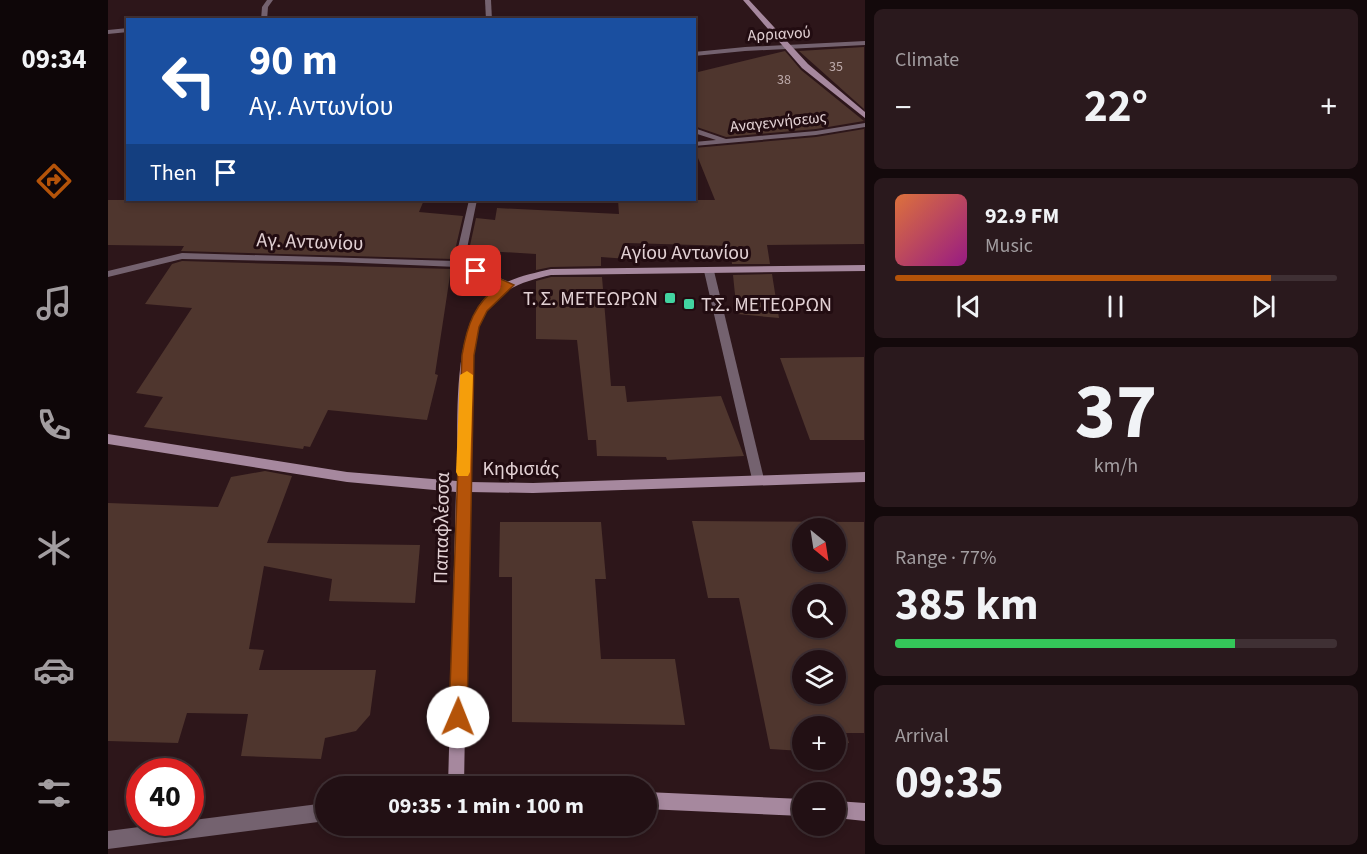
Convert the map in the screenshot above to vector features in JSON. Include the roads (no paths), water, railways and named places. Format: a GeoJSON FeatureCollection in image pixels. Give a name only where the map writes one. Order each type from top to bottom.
{"type":"FeatureCollection","features":[{"type":"Feature","properties":{"kind":"street"},"geometry":{"type":"LineString","coordinates":[[264,18],[265,7],[270,0]]}},
{"type":"Feature","properties":{"kind":"street"},"geometry":{"type":"LineString","coordinates":[[488,0],[489,18]]}},
{"type":"Feature","properties":{"kind":"street"},"geometry":{"type":"LineString","coordinates":[[746,0],[815,75],[864,116]]}},
{"type":"Feature","properties":{"kind":"street"},"geometry":{"type":"LineString","coordinates":[[108,32],[126,30]]}},
{"type":"Feature","properties":{"kind":"street","name":"Αρριανού"},"geometry":{"type":"LineString","coordinates":[[696,54],[786,46],[864,43]]}},
{"type":"Feature","properties":{"kind":"street","name":"Αναγεννήσεως"},"geometry":{"type":"LineString","coordinates":[[696,144],[816,133],[864,125]]}},
{"type":"Feature","properties":{"kind":"street"},"geometry":{"type":"LineString","coordinates":[[696,131],[728,141]]}},
{"type":"Feature","properties":{"kind":"street"},"geometry":{"type":"LineString","coordinates":[[459,264],[473,201]]}},
{"type":"Feature","properties":{"kind":"street","name":"Αγ. Αντωνίου"},"geometry":{"type":"LineString","coordinates":[[108,274],[182,256],[338,259],[459,264],[508,285]]}},
{"type":"Feature","properties":{"kind":"street","name":"Αγίου Αντωνίου"},"geometry":{"type":"LineString","coordinates":[[508,285],[551,272],[864,268]]}},
{"type":"Feature","properties":{"kind":"street"},"geometry":{"type":"LineString","coordinates":[[709,270],[758,479]]}},
{"type":"Feature","properties":{"kind":"street","name":"Παπαφλέσσα"},"geometry":{"type":"LineString","coordinates":[[456,776],[467,366],[473,327],[488,301],[508,285]]}},
{"type":"Feature","properties":{"kind":"street","name":"Κηφισιάς"},"geometry":{"type":"LineString","coordinates":[[108,439],[347,477],[463,487],[553,488],[864,477]]}},
{"type":"Feature","properties":{"kind":"street"},"geometry":{"type":"LineString","coordinates":[[657,801],[792,807]]}},
{"type":"Feature","properties":{"kind":"street"},"geometry":{"type":"LineString","coordinates":[[846,811],[864,812]]}},
{"type":"Feature","properties":{"kind":"street"},"geometry":{"type":"LineString","coordinates":[[108,840],[315,813]]}},
{"type":"Feature","properties":{"kind":"place","name":"Τ. Σ. ΜΕΤΕΩΡΩΝ"},"geometry":{"type":"Point","coordinates":[670,298]}},
{"type":"Feature","properties":{"kind":"place","name":"Τ.Σ. ΜΕΤΕΩΡΩΝ"},"geometry":{"type":"Point","coordinates":[689,304]}}]}
